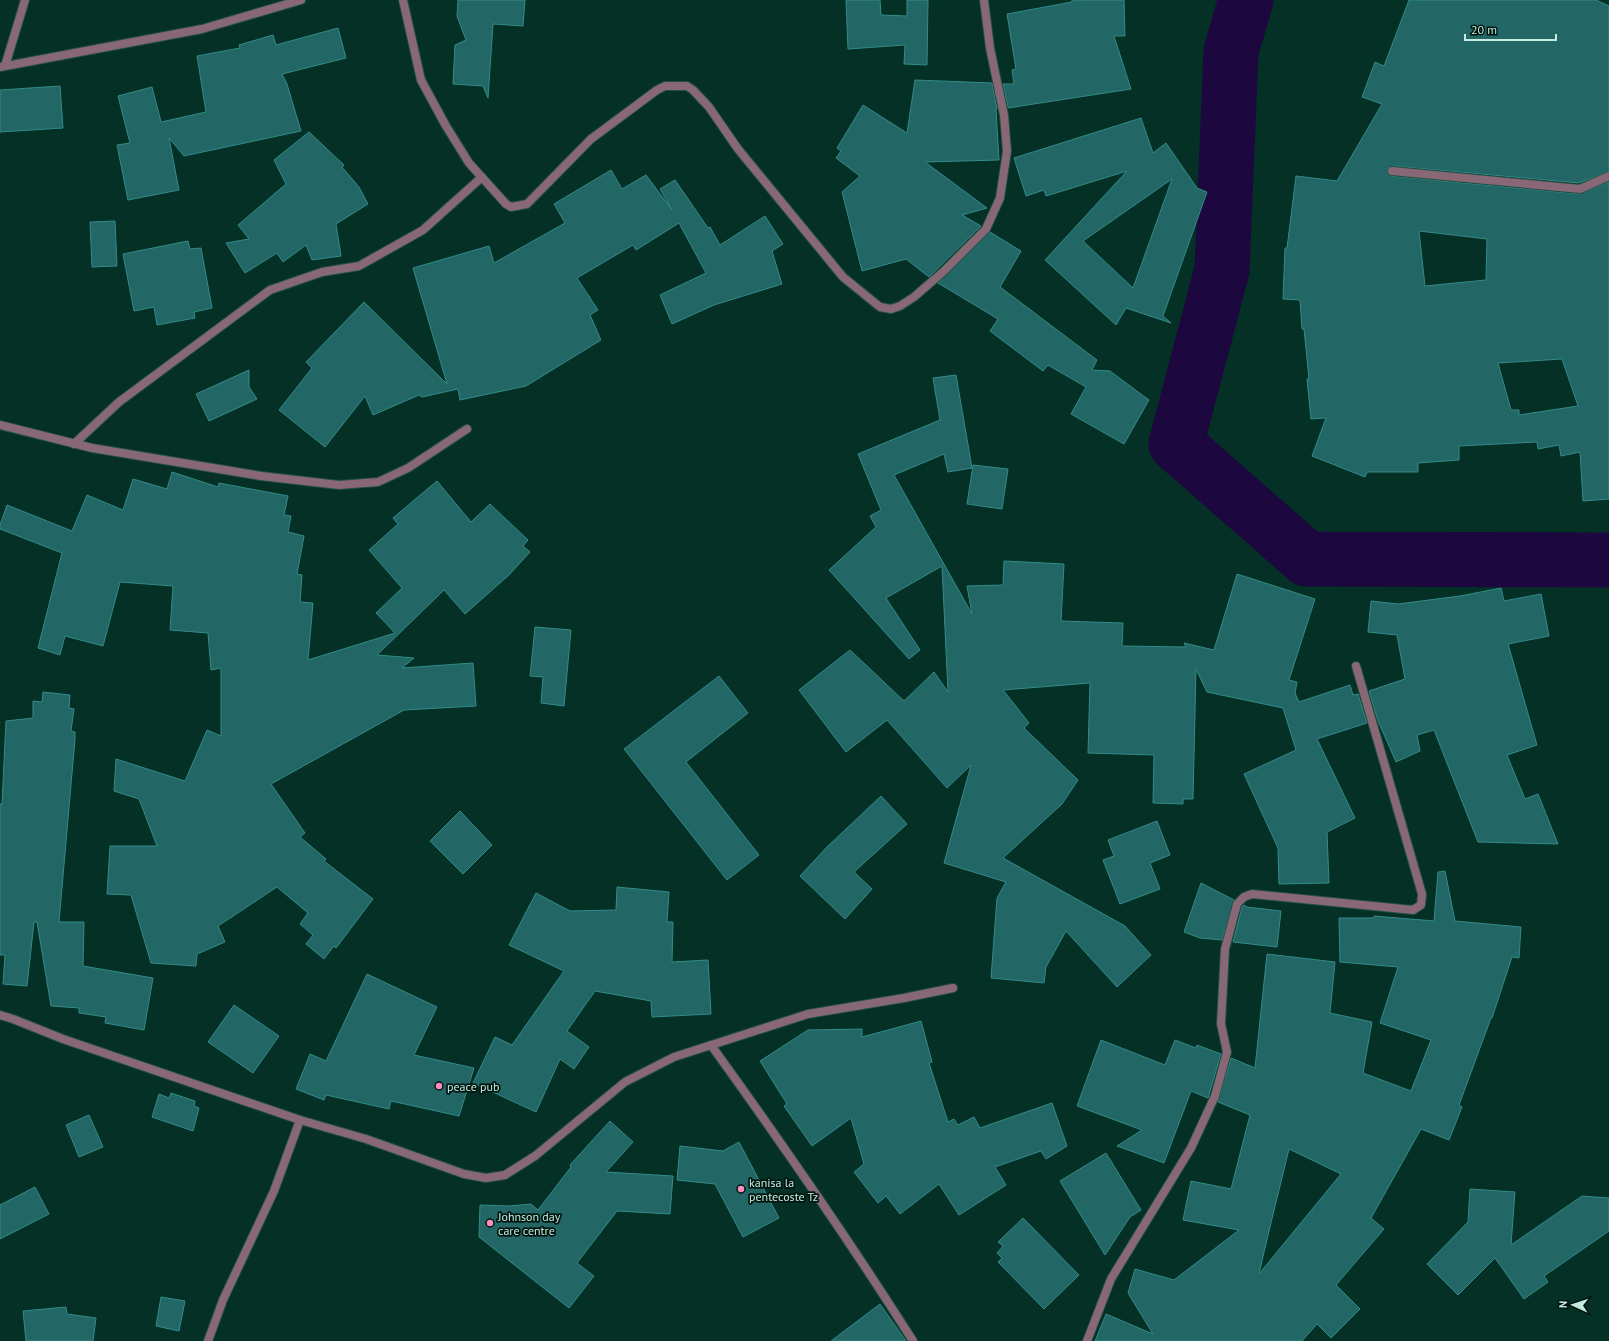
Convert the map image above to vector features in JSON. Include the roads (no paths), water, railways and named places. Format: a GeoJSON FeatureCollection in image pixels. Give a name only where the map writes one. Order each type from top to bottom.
{"type":"FeatureCollection","features":[{"type":"Feature","properties":{"kind":"street"},"geometry":{"type":"LineString","coordinates":[[25,0],[3,66],[202,29],[301,0]]}},
{"type":"Feature","properties":{"kind":"street"},"geometry":{"type":"LineString","coordinates":[[403,0],[421,80],[446,126],[469,162],[511,208],[527,204],[591,139],[614,121],[665,86],[687,86],[693,90],[709,107],[738,150],[843,277],[880,307],[891,309],[900,306],[914,296],[944,271],[986,229],[1000,198],[1007,151],[1004,115],[990,48],[984,0]]}},
{"type":"Feature","properties":{"kind":"street"},"geometry":{"type":"LineString","coordinates":[[1392,171],[1580,189],[1609,176]]}},
{"type":"Feature","properties":{"kind":"street"},"geometry":{"type":"LineString","coordinates":[[74,444],[119,402],[270,290],[322,272],[359,266],[424,230],[482,177]]}},
{"type":"Feature","properties":{"kind":"street"},"geometry":{"type":"LineString","coordinates":[[0,425],[74,444],[261,476],[339,485],[378,482],[408,468],[467,429]]}},
{"type":"Feature","properties":{"kind":"street"},"geometry":{"type":"LineString","coordinates":[[1087,1341],[1112,1279],[1191,1148],[1215,1096],[1226,1052],[1221,1024],[1225,949],[1237,904],[1244,897],[1252,894],[1413,910],[1421,905],[1422,894],[1356,666]]}},
{"type":"Feature","properties":{"kind":"street"},"geometry":{"type":"LineString","coordinates":[[0,1015],[70,1041],[300,1120],[366,1139],[464,1174],[486,1178],[505,1175],[535,1156],[625,1082],[674,1057],[808,1014],[953,988]]}},
{"type":"Feature","properties":{"kind":"street"},"geometry":{"type":"LineString","coordinates":[[711,1045],[790,1155],[872,1276],[913,1341]]}},
{"type":"Feature","properties":{"kind":"street"},"geometry":{"type":"LineString","coordinates":[[208,1341],[224,1300],[274,1191],[300,1120]]}},
{"type":"Feature","properties":{"kind":"waterway"},"geometry":{"type":"LineString","coordinates":[[1246,0],[1231,51],[1222,270],[1176,444],[1307,559],[1609,560]]}},
{"type":"Feature","properties":{"kind":"place","name":"peace pub"},"geometry":{"type":"Point","coordinates":[439,1086]}},
{"type":"Feature","properties":{"kind":"place","name":"kanisa la pentecoste Tz"},"geometry":{"type":"Point","coordinates":[741,1189]}},
{"type":"Feature","properties":{"kind":"place","name":"Johnson day care centre"},"geometry":{"type":"Point","coordinates":[490,1223]}}]}
